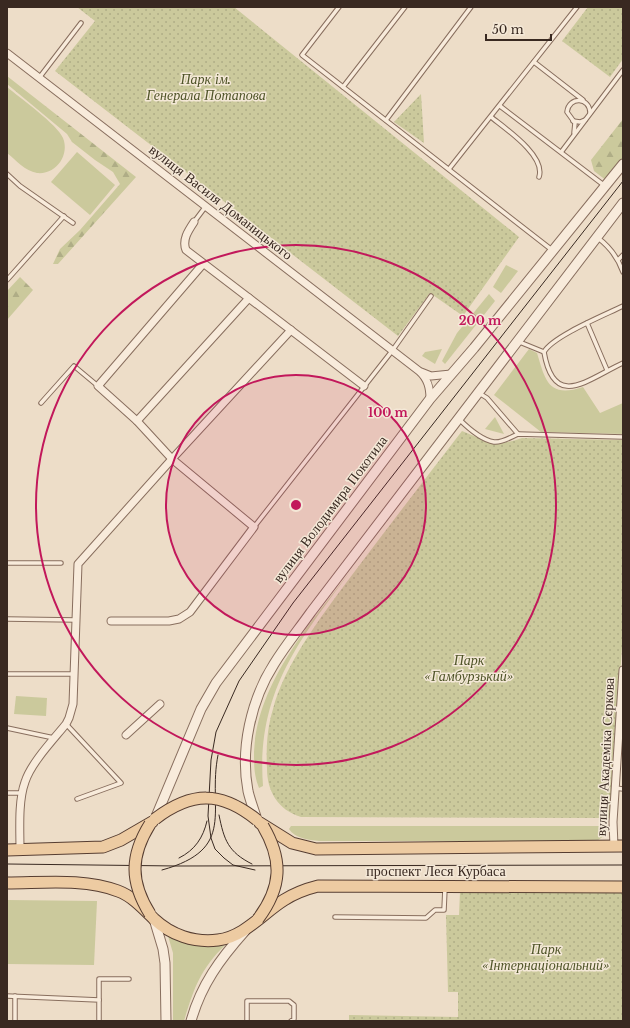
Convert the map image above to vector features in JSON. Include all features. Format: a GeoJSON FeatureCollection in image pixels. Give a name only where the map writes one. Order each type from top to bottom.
{"type":"FeatureCollection","features":[{"type":"Feature","properties":{"kind":"main road"},"geometry":{"type":"LineString","coordinates":[[7,850],[93,848],[112,844],[153,822],[170,807],[188,800],[206,798],[225,800],[242,808],[260,823],[271,840],[275,851],[278,873],[275,890],[268,905],[255,922],[236,934],[225,938],[202,941],[179,935],[168,930],[134,900],[119,891],[93,884],[7,882]]}},
{"type":"Feature","properties":{"kind":"main road"},"geometry":{"type":"LineString","coordinates":[[152,916],[141,900],[136,885],[134,869],[136,853],[140,843],[153,822]]}},
{"type":"Feature","properties":{"kind":"main road","name":"проспект Леся Курбаса"},"geometry":{"type":"LineString","coordinates":[[260,823],[292,843],[316,849],[618,846]]}},
{"type":"Feature","properties":{"kind":"main road","name":"проспект Леся Курбаса"},"geometry":{"type":"LineString","coordinates":[[255,922],[295,894],[305,889],[329,886],[623,887]]}},
{"type":"Feature","properties":{"kind":"street","name":"вулиця Василя Доманицького"},"geometry":{"type":"LineString","coordinates":[[7,53],[424,375],[429,386],[430,399]]}},
{"type":"Feature","properties":{"kind":"street","name":"вулиця Володимира Покотила"},"geometry":{"type":"LineString","coordinates":[[153,822],[200,709],[216,683],[430,399],[623,164]]}},
{"type":"Feature","properties":{"kind":"street"},"geometry":{"type":"LineString","coordinates":[[260,823],[248,792],[246,747],[254,709],[273,665],[311,612],[516,341],[623,203]]}},
{"type":"Feature","properties":{"kind":"street"},"geometry":{"type":"LineString","coordinates":[[194,222],[184,244],[186,250],[364,386]]}},
{"type":"Feature","properties":{"kind":"street"},"geometry":{"type":"LineString","coordinates":[[111,621],[169,621],[179,619],[190,612],[254,527],[172,459],[137,421],[98,386],[203,264]]}},
{"type":"Feature","properties":{"kind":"street"},"geometry":{"type":"LineString","coordinates":[[137,421],[248,298]]}},
{"type":"Feature","properties":{"kind":"street"},"geometry":{"type":"LineString","coordinates":[[20,850],[22,793],[30,771],[66,724],[72,704],[78,564],[291,330]]}},
{"type":"Feature","properties":{"kind":"street","name":"вулиця Василя Доманицького"},"geometry":{"type":"LineString","coordinates":[[419,371],[431,376],[451,374]]}},
{"type":"Feature","properties":{"kind":"street","name":"вулиця Академіка Сєркова"},"geometry":{"type":"LineString","coordinates":[[618,846],[613,822],[623,670]]}},
{"type":"Feature","properties":{"kind":"street"},"geometry":{"type":"LineString","coordinates":[[126,735],[160,704]]}},
{"type":"Feature","properties":{"kind":"street"},"geometry":{"type":"LineString","coordinates":[[152,916],[163,949],[165,963],[166,1021]]}},
{"type":"Feature","properties":{"kind":"street"},"geometry":{"type":"LineString","coordinates":[[190,1021],[199,994],[206,982],[227,951],[255,922]]}},
{"type":"Feature","properties":{"kind":"lane"},"geometry":{"type":"LineString","coordinates":[[339,7],[302,55],[553,251]]}},
{"type":"Feature","properties":{"kind":"lane"},"geometry":{"type":"LineString","coordinates":[[343,87],[405,7]]}},
{"type":"Feature","properties":{"kind":"lane"},"geometry":{"type":"LineString","coordinates":[[386,120],[471,7]]}},
{"type":"Feature","properties":{"kind":"lane"},"geometry":{"type":"LineString","coordinates":[[448,169],[500,106],[577,7]]}},
{"type":"Feature","properties":{"kind":"lane"},"geometry":{"type":"LineString","coordinates":[[39,78],[81,23]]}},
{"type":"Feature","properties":{"kind":"lane"},"geometry":{"type":"LineString","coordinates":[[534,62],[593,108]]}},
{"type":"Feature","properties":{"kind":"lane"},"geometry":{"type":"LineString","coordinates":[[562,151],[623,70]]}},
{"type":"Feature","properties":{"kind":"lane"},"geometry":{"type":"LineString","coordinates":[[571,139],[576,128],[568,115],[569,104],[579,100],[586,102],[590,108],[588,117],[580,122],[573,121]]}},
{"type":"Feature","properties":{"kind":"lane"},"geometry":{"type":"LineString","coordinates":[[500,106],[562,151],[605,186]]}},
{"type":"Feature","properties":{"kind":"lane"},"geometry":{"type":"LineString","coordinates":[[491,117],[536,157],[541,169],[539,177]]}},
{"type":"Feature","properties":{"kind":"lane"},"geometry":{"type":"LineString","coordinates":[[7,174],[20,186],[73,223]]}},
{"type":"Feature","properties":{"kind":"lane"},"geometry":{"type":"LineString","coordinates":[[194,222],[206,206]]}},
{"type":"Feature","properties":{"kind":"lane"},"geometry":{"type":"LineString","coordinates":[[7,280],[64,216]]}},
{"type":"Feature","properties":{"kind":"lane"},"geometry":{"type":"LineString","coordinates":[[596,237],[621,258],[623,272]]}},
{"type":"Feature","properties":{"kind":"lane"},"geometry":{"type":"LineString","coordinates":[[254,527],[392,351],[430,296]]}},
{"type":"Feature","properties":{"kind":"lane"},"geometry":{"type":"LineString","coordinates":[[623,306],[548,345],[544,352],[553,380],[560,386],[574,387],[623,363]]}},
{"type":"Feature","properties":{"kind":"lane"},"geometry":{"type":"LineString","coordinates":[[587,324],[608,370]]}},
{"type":"Feature","properties":{"kind":"lane"},"geometry":{"type":"LineString","coordinates":[[516,341],[544,352]]}},
{"type":"Feature","properties":{"kind":"lane"},"geometry":{"type":"LineString","coordinates":[[41,403],[74,366],[98,386]]}},
{"type":"Feature","properties":{"kind":"lane"},"geometry":{"type":"LineString","coordinates":[[478,392],[487,398],[518,434]]}},
{"type":"Feature","properties":{"kind":"lane"},"geometry":{"type":"LineString","coordinates":[[458,419],[466,426],[494,442],[506,440],[518,434],[623,437]]}},
{"type":"Feature","properties":{"kind":"lane"},"geometry":{"type":"LineString","coordinates":[[7,563],[61,563]]}},
{"type":"Feature","properties":{"kind":"lane"},"geometry":{"type":"LineString","coordinates":[[7,619],[76,620]]}},
{"type":"Feature","properties":{"kind":"lane"},"geometry":{"type":"LineString","coordinates":[[7,674],[74,674]]}},
{"type":"Feature","properties":{"kind":"lane"},"geometry":{"type":"LineString","coordinates":[[66,724],[120,783],[76,799]]}},
{"type":"Feature","properties":{"kind":"lane"},"geometry":{"type":"LineString","coordinates":[[7,728],[54,738]]}},
{"type":"Feature","properties":{"kind":"lane"},"geometry":{"type":"LineString","coordinates":[[615,788],[623,789]]}},
{"type":"Feature","properties":{"kind":"lane"},"geometry":{"type":"LineString","coordinates":[[7,793],[22,793]]}},
{"type":"Feature","properties":{"kind":"lane"},"geometry":{"type":"LineString","coordinates":[[335,917],[426,918],[435,910],[444,910],[444,887]]}},
{"type":"Feature","properties":{"kind":"lane"},"geometry":{"type":"LineString","coordinates":[[99,1021],[98,979],[129,978]]}},
{"type":"Feature","properties":{"kind":"lane"},"geometry":{"type":"LineString","coordinates":[[7,996],[99,1000]]}},
{"type":"Feature","properties":{"kind":"lane"},"geometry":{"type":"LineString","coordinates":[[15,1021],[16,996]]}},
{"type":"Feature","properties":{"kind":"lane"},"geometry":{"type":"LineString","coordinates":[[247,1021],[247,1001],[289,1001],[294,1005],[294,1019],[291,1021]]}},
{"type":"Feature","properties":{"kind":"green space","name":"Парк ім. Генерала Потапова"},"geometry":{"type":"Polygon","coordinates":[[[77,7],[234,7],[519,237],[463,316],[430,293],[398,336],[55,71],[95,21],[77,7]]]}},
{"type":"Feature","properties":{"kind":"green space"},"geometry":{"type":"Polygon","coordinates":[[[588,7],[623,7],[623,59],[610,77],[562,41],[588,7]]]}},
{"type":"Feature","properties":{"kind":"green space"},"geometry":{"type":"Polygon","coordinates":[[[7,76],[136,177],[58,264],[53,264],[60,249],[80,230],[120,184],[113,172],[72,142],[67,134],[7,84],[7,76]]]}},
{"type":"Feature","properties":{"kind":"green space"},"geometry":{"type":"Polygon","coordinates":[[[7,87],[47,119],[63,138],[65,151],[63,157],[60,163],[50,171],[44,173],[33,172],[25,168],[7,153],[7,87]]]}},
{"type":"Feature","properties":{"kind":"green space"},"geometry":{"type":"Polygon","coordinates":[[[421,94],[424,143],[394,122],[421,94]]]}},
{"type":"Feature","properties":{"kind":"green space"},"geometry":{"type":"Polygon","coordinates":[[[623,119],[623,162],[607,181],[594,171],[591,160],[623,119]]]}},
{"type":"Feature","properties":{"kind":"green space"},"geometry":{"type":"Polygon","coordinates":[[[77,152],[115,185],[90,215],[51,182],[77,152]]]}},
{"type":"Feature","properties":{"kind":"green space"},"geometry":{"type":"Polygon","coordinates":[[[506,265],[518,271],[501,293],[493,287],[506,265]]]}},
{"type":"Feature","properties":{"kind":"green space"},"geometry":{"type":"Polygon","coordinates":[[[20,277],[33,290],[7,320],[7,291],[20,277]]]}},
{"type":"Feature","properties":{"kind":"green space"},"geometry":{"type":"Polygon","coordinates":[[[489,294],[495,301],[445,364],[442,361],[457,333],[489,294]]]}},
{"type":"Feature","properties":{"kind":"green space"},"geometry":{"type":"Polygon","coordinates":[[[442,349],[435,364],[422,356],[425,352],[442,349]]]}},
{"type":"Feature","properties":{"kind":"green space"},"geometry":{"type":"Polygon","coordinates":[[[529,349],[537,353],[546,378],[555,388],[571,390],[583,387],[600,413],[623,403],[623,434],[541,432],[494,395],[529,349]]]}},
{"type":"Feature","properties":{"kind":"green space"},"geometry":{"type":"Polygon","coordinates":[[[495,417],[504,434],[485,429],[495,417]]]}},
{"type":"Feature","properties":{"kind":"green space","name":"Парк «Гамбурзький»"},"geometry":{"type":"Polygon","coordinates":[[[462,431],[491,442],[498,443],[504,443],[522,438],[623,440],[623,633],[610,818],[301,817],[293,814],[280,805],[275,799],[269,785],[267,769],[269,724],[278,693],[285,676],[294,659],[325,611],[462,431]]]}},
{"type":"Feature","properties":{"kind":"green space"},"geometry":{"type":"Polygon","coordinates":[[[353,568],[299,643],[274,694],[267,722],[263,753],[263,786],[259,788],[255,775],[254,752],[257,726],[265,701],[276,677],[304,631],[353,568]]]}},
{"type":"Feature","properties":{"kind":"green space"},"geometry":{"type":"Polygon","coordinates":[[[16,696],[47,698],[46,716],[14,714],[16,696]]]}},
{"type":"Feature","properties":{"kind":"green space"},"geometry":{"type":"Polygon","coordinates":[[[291,826],[608,826],[605,835],[597,841],[319,841],[294,835],[289,829],[291,826]]]}},
{"type":"Feature","properties":{"kind":"green space","name":"Парк «Інтернаціональний»"},"geometry":{"type":"Polygon","coordinates":[[[460,892],[623,892],[623,1021],[349,1021],[349,1015],[458,1017],[458,992],[448,992],[446,915],[459,915],[460,892]]]}},
{"type":"Feature","properties":{"kind":"green space"},"geometry":{"type":"Polygon","coordinates":[[[7,900],[97,901],[94,965],[7,964],[7,900]]]}},
{"type":"Feature","properties":{"kind":"green space"},"geometry":{"type":"Polygon","coordinates":[[[168,936],[196,945],[225,945],[209,963],[199,980],[184,1021],[173,1021],[173,953],[168,936]]]}},
{"type":"Feature","properties":{"kind":"tram line"},"geometry":{"type":"LineString","coordinates":[[255,870],[233,865],[215,849],[211,838],[208,816],[211,760],[216,732],[239,681],[293,603],[623,181]]}},
{"type":"Feature","properties":{"kind":"tram line"},"geometry":{"type":"LineString","coordinates":[[162,870],[186,861],[201,851],[210,839],[214,825],[218,755]]}},
{"type":"Feature","properties":{"kind":"tram line"},"geometry":{"type":"LineString","coordinates":[[219,815],[225,838],[232,850],[237,855],[252,864]]}},
{"type":"Feature","properties":{"kind":"tram line"},"geometry":{"type":"LineString","coordinates":[[179,858],[185,855],[198,843],[207,821]]}},
{"type":"Feature","properties":{"kind":"tram line"},"geometry":{"type":"LineString","coordinates":[[7,864],[177,866],[623,865]]}}]}
